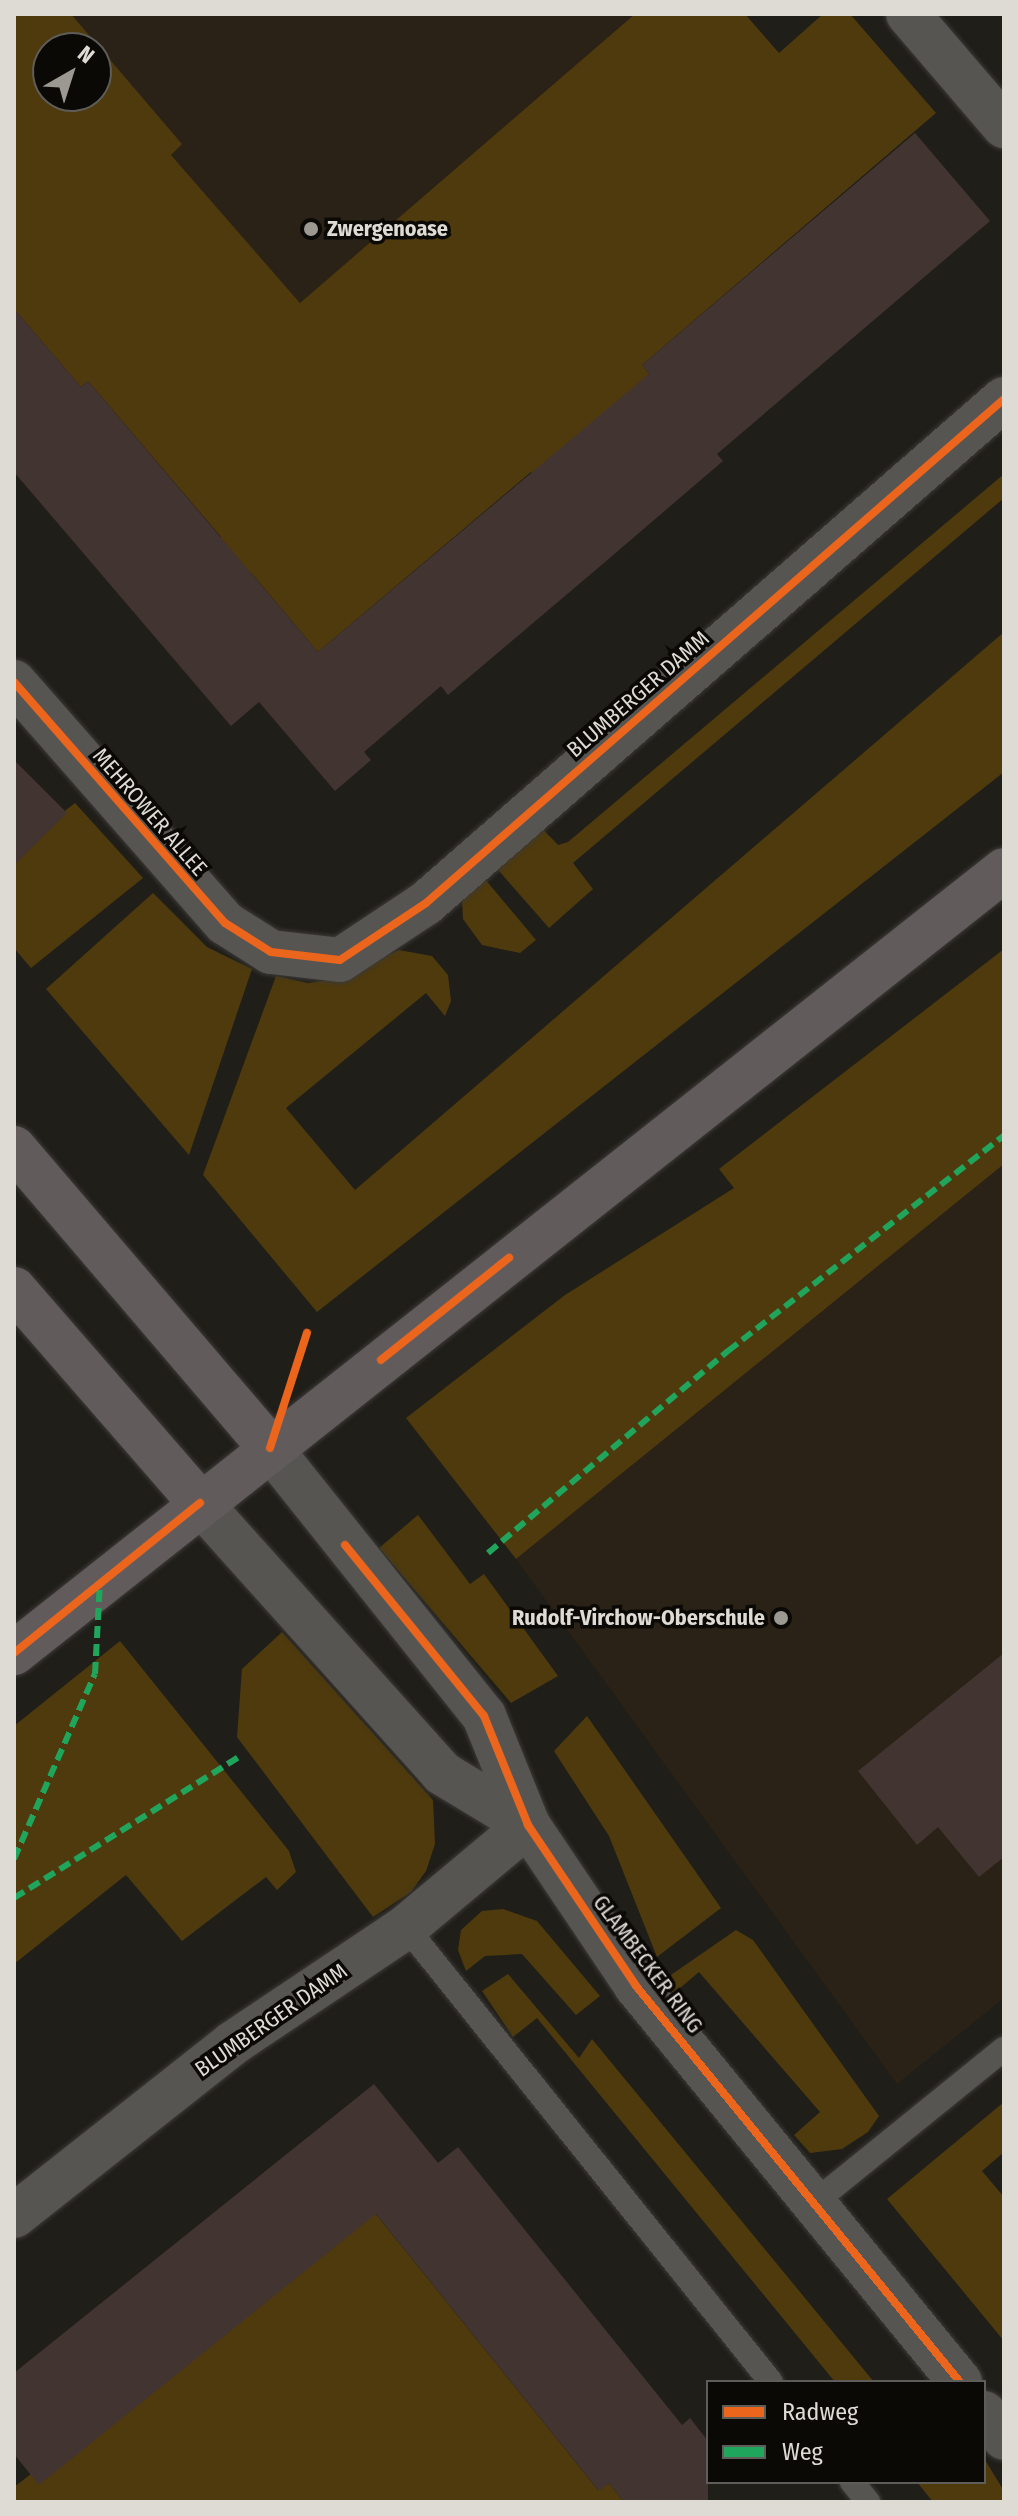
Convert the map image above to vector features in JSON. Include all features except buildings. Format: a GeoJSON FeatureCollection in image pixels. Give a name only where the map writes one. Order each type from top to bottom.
{"type":"FeatureCollection","features":[{"type":"Feature","properties":{"kind":"main road"},"geometry":{"type":"LineString","coordinates":[[14,1653],[1004,870]]}},
{"type":"Feature","properties":{"kind":"main road"},"geometry":{"type":"LineString","coordinates":[[14,1148],[270,1448]]}},
{"type":"Feature","properties":{"kind":"main road"},"geometry":{"type":"LineString","coordinates":[[14,1289],[200,1503]]}},
{"type":"Feature","properties":{"kind":"street"},"geometry":{"type":"LineString","coordinates":[[908,14],[1004,126]]}},
{"type":"Feature","properties":{"kind":"street","name":"BLUMBERGER DAMM"},"geometry":{"type":"LineString","coordinates":[[271,952],[340,960],[426,903],[1004,399]]}},
{"type":"Feature","properties":{"kind":"street","name":"MEHROWER ALLEE"},"geometry":{"type":"LineString","coordinates":[[14,682],[225,923],[271,952]]}},
{"type":"Feature","properties":{"kind":"street","name":"GLAMBECKER RING"},"geometry":{"type":"LineString","coordinates":[[270,1448],[484,1716],[528,1825],[636,1986],[816,2201],[958,2380]]}},
{"type":"Feature","properties":{"kind":"street","name":"GLAMBECKER RING"},"geometry":{"type":"LineString","coordinates":[[200,1503],[442,1773],[528,1825]]}},
{"type":"Feature","properties":{"kind":"street","name":"BLUMBERGER DAMM"},"geometry":{"type":"LineString","coordinates":[[14,2216],[233,2043],[406,1927],[528,1825]]}},
{"type":"Feature","properties":{"kind":"street"},"geometry":{"type":"LineString","coordinates":[[986,2416],[1004,2438]]}},
{"type":"Feature","properties":{"kind":"lane"},"geometry":{"type":"LineString","coordinates":[[406,1927],[769,2380]]}},
{"type":"Feature","properties":{"kind":"lane"},"geometry":{"type":"LineString","coordinates":[[816,2201],[1004,2049]]}},
{"type":"Feature","properties":{"kind":"lane"},"geometry":{"type":"LineString","coordinates":[[854,2484],[868,2502]]}},
{"type":"Feature","properties":{"kind":"shaded area"},"geometry":{"type":"Polygon","coordinates":[[[14,14],[71,14],[86,32],[32,32],[32,112],[112,112],[112,62],[182,144],[171,155],[300,303],[635,14],[745,14],[779,53],[823,14],[850,14],[936,113],[642,365],[649,374],[539,481],[531,472],[318,652],[252,574],[214,544],[221,537],[88,381],[81,387],[14,309],[14,14]]]}},
{"type":"Feature","properties":{"kind":"shaded area","name":"Zwergenoase"},"geometry":{"type":"Polygon","coordinates":[[[71,14],[635,14],[300,303],[171,155],[182,144],[112,62],[112,32],[86,32],[71,14]]]}},
{"type":"Feature","properties":{"kind":"shaded area"},"geometry":{"type":"Polygon","coordinates":[[[1004,474],[1004,498],[573,863],[593,889],[549,928],[492,863],[537,823],[558,845],[568,842],[1004,474]]]}},
{"type":"Feature","properties":{"kind":"shaded area"},"geometry":{"type":"Polygon","coordinates":[[[1004,632],[1004,772],[317,1312],[203,1175],[276,976],[308,983],[335,979],[399,950],[432,956],[448,975],[451,1001],[445,1016],[426,993],[286,1108],[355,1190],[1004,632]]]}},
{"type":"Feature","properties":{"kind":"shaded area"},"geometry":{"type":"Polygon","coordinates":[[[75,803],[143,878],[31,968],[14,948],[14,850],[75,803]]]}},
{"type":"Feature","properties":{"kind":"shaded area"},"geometry":{"type":"Polygon","coordinates":[[[480,873],[536,940],[520,953],[482,945],[463,919],[462,900],[480,873]]]}},
{"type":"Feature","properties":{"kind":"shaded area"},"geometry":{"type":"Polygon","coordinates":[[[153,893],[207,947],[252,969],[189,1155],[46,989],[153,893]]]}},
{"type":"Feature","properties":{"kind":"shaded area"},"geometry":{"type":"Polygon","coordinates":[[[1004,949],[1004,1164],[516,1559],[406,1418],[565,1295],[734,1188],[719,1169],[1004,949]]]}},
{"type":"Feature","properties":{"kind":"shaded area","name":"Rudolf-Virchow-Oberschule"},"geometry":{"type":"Polygon","coordinates":[[[1004,1164],[1004,1998],[897,2084],[516,1559],[1004,1164]]]}},
{"type":"Feature","properties":{"kind":"shaded area"},"geometry":{"type":"Polygon","coordinates":[[[418,1515],[470,1584],[484,1574],[558,1676],[511,1703],[379,1548],[418,1515]]]}},
{"type":"Feature","properties":{"kind":"shaded area"},"geometry":{"type":"Polygon","coordinates":[[[282,1632],[433,1800],[435,1844],[426,1871],[411,1892],[373,1917],[237,1737],[242,1669],[282,1632]]]}},
{"type":"Feature","properties":{"kind":"shaded area"},"geometry":{"type":"Polygon","coordinates":[[[120,1641],[289,1851],[296,1872],[277,1890],[266,1877],[182,1941],[126,1875],[14,1964],[14,1726],[120,1641]]]}},
{"type":"Feature","properties":{"kind":"shaded area"},"geometry":{"type":"Polygon","coordinates":[[[587,1716],[721,1908],[657,1957],[609,1836],[554,1751],[587,1716]]]}},
{"type":"Feature","properties":{"kind":"shaded area"},"geometry":{"type":"Polygon","coordinates":[[[503,1909],[537,1921],[600,1996],[576,2015],[522,1954],[485,1956],[466,1971],[458,1950],[461,1930],[482,1911],[503,1909]]]}},
{"type":"Feature","properties":{"kind":"shaded area"},"geometry":{"type":"Polygon","coordinates":[[[736,1930],[753,1940],[879,2116],[868,2132],[842,2149],[810,2153],[794,2135],[820,2112],[699,1972],[673,1994],[668,1977],[736,1930]]]}},
{"type":"Feature","properties":{"kind":"shaded area"},"geometry":{"type":"Polygon","coordinates":[[[508,1974],[579,2058],[592,2039],[872,2380],[833,2380],[537,2018],[513,2037],[482,1991],[508,1974]]]}},
{"type":"Feature","properties":{"kind":"shaded area"},"geometry":{"type":"Polygon","coordinates":[[[1004,2102],[1004,2152],[982,2171],[1004,2197],[1004,2341],[887,2199],[1004,2102]]]}},
{"type":"Feature","properties":{"kind":"shaded area"},"geometry":{"type":"Polygon","coordinates":[[[375,2213],[598,2490],[609,2483],[624,2502],[14,2502],[14,2487],[375,2213]]]}},
{"type":"Feature","properties":{"kind":"shaded area"},"geometry":{"type":"Polygon","coordinates":[[[986,2462],[1004,2491],[1004,2502],[933,2502],[919,2484],[986,2484],[986,2462]]]}},
{"type":"Feature","properties":{"kind":"marked path"},"geometry":{"type":"LineString","coordinates":[[488,1553],[728,1351],[1004,1135]]}},
{"type":"Feature","properties":{"kind":"marked path"},"geometry":{"type":"LineString","coordinates":[[14,1859],[95,1674],[100,1583]]}},
{"type":"Feature","properties":{"kind":"marked path"},"geometry":{"type":"LineString","coordinates":[[14,1898],[240,1756]]}},
{"type":"Feature","properties":{"kind":"cycle path"},"geometry":{"type":"LineString","coordinates":[[14,682],[225,923],[271,952],[340,960],[426,903],[1004,399]]}},
{"type":"Feature","properties":{"kind":"cycle path"},"geometry":{"type":"LineString","coordinates":[[381,1360],[509,1258]]}},
{"type":"Feature","properties":{"kind":"cycle path"},"geometry":{"type":"LineString","coordinates":[[270,1448],[307,1333]]}},
{"type":"Feature","properties":{"kind":"cycle path"},"geometry":{"type":"LineString","coordinates":[[14,1653],[200,1503]]}},
{"type":"Feature","properties":{"kind":"cycle path"},"geometry":{"type":"LineString","coordinates":[[345,1545],[484,1716],[528,1825],[636,1986],[958,2380]]}},
{"type":"Feature","properties":{"kind":"place","name":"Zwergenoase"},"geometry":{"type":"Point","coordinates":[311,229]}},
{"type":"Feature","properties":{"kind":"place","name":"Rudolf-Virchow-Oberschule"},"geometry":{"type":"Point","coordinates":[781,1618]}}]}
